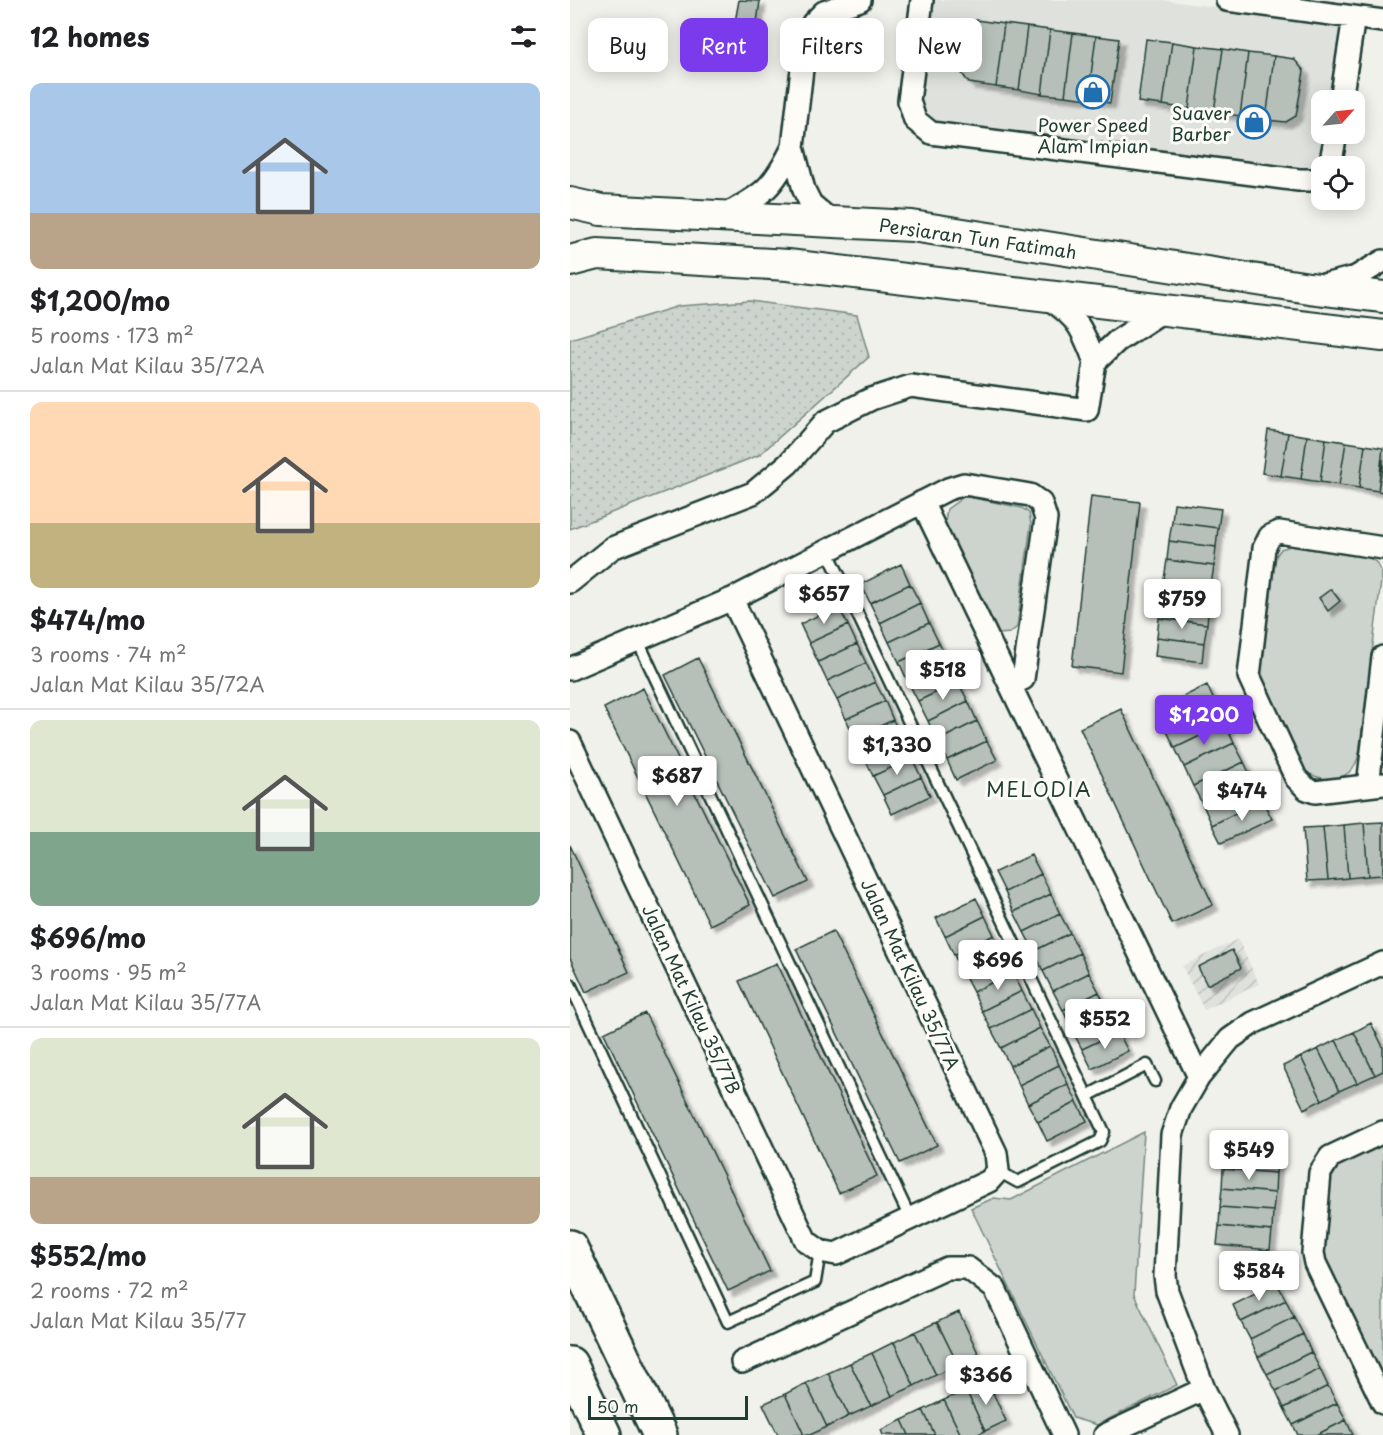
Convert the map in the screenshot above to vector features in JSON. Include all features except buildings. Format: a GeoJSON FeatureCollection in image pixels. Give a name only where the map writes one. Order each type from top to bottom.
{"type":"FeatureCollection","features":[{"type":"Feature","properties":{"kind":"main road"},"geometry":{"type":"LineString","coordinates":[[570,1247],[660,1435]]}},
{"type":"Feature","properties":{"kind":"main road"},"geometry":{"type":"LineString","coordinates":[[570,1364],[604,1435]]}},
{"type":"Feature","properties":{"kind":"street"},"geometry":{"type":"LineString","coordinates":[[724,215],[759,197],[769,188],[779,176],[793,147],[805,43],[813,23],[824,12],[860,0]]}},
{"type":"Feature","properties":{"kind":"street"},"geometry":{"type":"LineString","coordinates":[[922,0],[909,101],[915,120],[931,133],[1311,180]]}},
{"type":"Feature","properties":{"kind":"street"},"geometry":{"type":"LineString","coordinates":[[1227,0],[1383,21]]}},
{"type":"Feature","properties":{"kind":"street"},"geometry":{"type":"LineString","coordinates":[[1343,90],[1354,17]]}},
{"type":"Feature","properties":{"kind":"street"},"geometry":{"type":"LineString","coordinates":[[793,147],[804,190],[811,204],[831,221]]}},
{"type":"Feature","properties":{"kind":"street","name":"Persiaran Tun Fatimah"},"geometry":{"type":"LineString","coordinates":[[570,203],[602,210],[912,226],[1309,288],[1383,297]]}},
{"type":"Feature","properties":{"kind":"street"},"geometry":{"type":"LineString","coordinates":[[570,261],[597,254],[788,264],[1383,336]]}},
{"type":"Feature","properties":{"kind":"street"},"geometry":{"type":"LineString","coordinates":[[1309,288],[1356,277],[1383,261]]}},
{"type":"Feature","properties":{"kind":"street"},"geometry":{"type":"LineString","coordinates":[[570,582],[612,548],[753,493],[788,464],[825,422],[871,399],[911,386],[1087,410],[1095,362],[1084,333],[1069,312],[1039,293]]}},
{"type":"Feature","properties":{"kind":"street"},"geometry":{"type":"LineString","coordinates":[[1095,362],[1117,341],[1166,309]]}},
{"type":"Feature","properties":{"kind":"street"},"geometry":{"type":"LineString","coordinates":[[570,669],[637,638],[732,599],[922,502],[964,484],[1030,495],[1041,502],[1046,519],[1023,679],[1010,685]]}},
{"type":"Feature","properties":{"kind":"street"},"geometry":{"type":"LineString","coordinates":[[922,502],[1199,1077]]}},
{"type":"Feature","properties":{"kind":"street"},"geometry":{"type":"LineString","coordinates":[[1383,548],[1279,532],[1270,536],[1264,548],[1249,676],[1296,778],[1307,789],[1315,792],[1375,785],[1383,657]]}},
{"type":"Feature","properties":{"kind":"street","name":"Jalan Mat Kilau 35/77A"},"geometry":{"type":"LineString","coordinates":[[732,599],[996,1153],[998,1171]]}},
{"type":"Feature","properties":{"kind":"street","name":"Jalan Mat Kilau 35/77B"},"geometry":{"type":"LineString","coordinates":[[573,756],[806,1240],[820,1251]]}},
{"type":"Feature","properties":{"kind":"street"},"geometry":{"type":"LineString","coordinates":[[1227,1435],[1204,1389],[1167,1291],[1165,1276],[1172,1135],[1181,1108],[1199,1077],[1230,1039],[1253,1023],[1383,963]]}},
{"type":"Feature","properties":{"kind":"street"},"geometry":{"type":"LineString","coordinates":[[1383,1132],[1330,1157],[1320,1173],[1313,1253],[1315,1263],[1383,1403]]}},
{"type":"Feature","properties":{"kind":"street"},"geometry":{"type":"LineString","coordinates":[[820,1251],[836,1254],[989,1181],[998,1171]]}},
{"type":"Feature","properties":{"kind":"street"},"geometry":{"type":"LineString","coordinates":[[742,1362],[947,1268],[968,1268],[995,1289],[1064,1435]]}},
{"type":"Feature","properties":{"kind":"street"},"geometry":{"type":"LineString","coordinates":[[1105,1435],[1204,1389]]}},
{"type":"Feature","properties":{"kind":"lane"},"geometry":{"type":"LineString","coordinates":[[827,550],[1104,1132],[1100,1141],[1018,1182],[998,1171]]}},
{"type":"Feature","properties":{"kind":"lane"},"geometry":{"type":"LineString","coordinates":[[637,638],[910,1218]]}},
{"type":"Feature","properties":{"kind":"lane"},"geometry":{"type":"LineString","coordinates":[[570,984],[728,1322],[814,1282],[820,1251]]}},
{"type":"Feature","properties":{"kind":"lane"},"geometry":{"type":"LineString","coordinates":[[1087,1096],[1147,1065],[1155,1081]]}},
{"type":"Feature","properties":{"kind":"shaded area"},"geometry":{"type":"Polygon","coordinates":[[[930,0],[1162,0],[1344,24],[1334,90],[1311,90],[1311,144],[1326,144],[1324,156],[1311,156],[1311,172],[936,125],[922,116],[917,98],[920,72],[982,72],[982,18],[928,18],[930,0]]]}},
{"type":"Feature","properties":{"kind":"shaded area"},"geometry":{"type":"Polygon","coordinates":[[[750,301],[857,315],[869,357],[759,455],[570,529],[570,339],[679,306],[750,301]]]}},
{"type":"Feature","properties":{"kind":"shaded area"},"geometry":{"type":"Polygon","coordinates":[[[965,496],[1022,508],[1029,513],[1031,524],[1017,627],[1010,633],[999,634],[945,522],[947,509],[965,496]]]}},
{"type":"Feature","properties":{"kind":"shaded area"},"geometry":{"type":"Polygon","coordinates":[[[1290,546],[1369,558],[1376,562],[1382,574],[1359,754],[1351,770],[1339,778],[1323,778],[1306,772],[1259,674],[1276,556],[1281,549],[1290,546]]]}},
{"type":"Feature","properties":{"kind":"shaded area"},"geometry":{"type":"Polygon","coordinates":[[[1238,939],[1259,984],[1204,1010],[1182,966],[1238,939]]]}},
{"type":"Feature","properties":{"kind":"shaded area"},"geometry":{"type":"Polygon","coordinates":[[[1144,1132],[1134,1294],[1177,1385],[1097,1425],[1073,1418],[971,1208],[994,1198],[1011,1200],[1144,1132]]]}},
{"type":"Feature","properties":{"kind":"shaded area"},"geometry":{"type":"Polygon","coordinates":[[[1383,1140],[1383,1383],[1323,1261],[1329,1176],[1337,1163],[1383,1140]]]}},
{"type":"Feature","properties":{"kind":"place","name":"Power Speed Alam Impian"},"geometry":{"type":"Point","coordinates":[1093,92]}},
{"type":"Feature","properties":{"kind":"place","name":"Suaver Barber"},"geometry":{"type":"Point","coordinates":[1254,122]}},
{"type":"Feature","properties":{"kind":"district","name":"MELODIA"},"geometry":{"type":"Point","coordinates":[1039,789]}}]}
